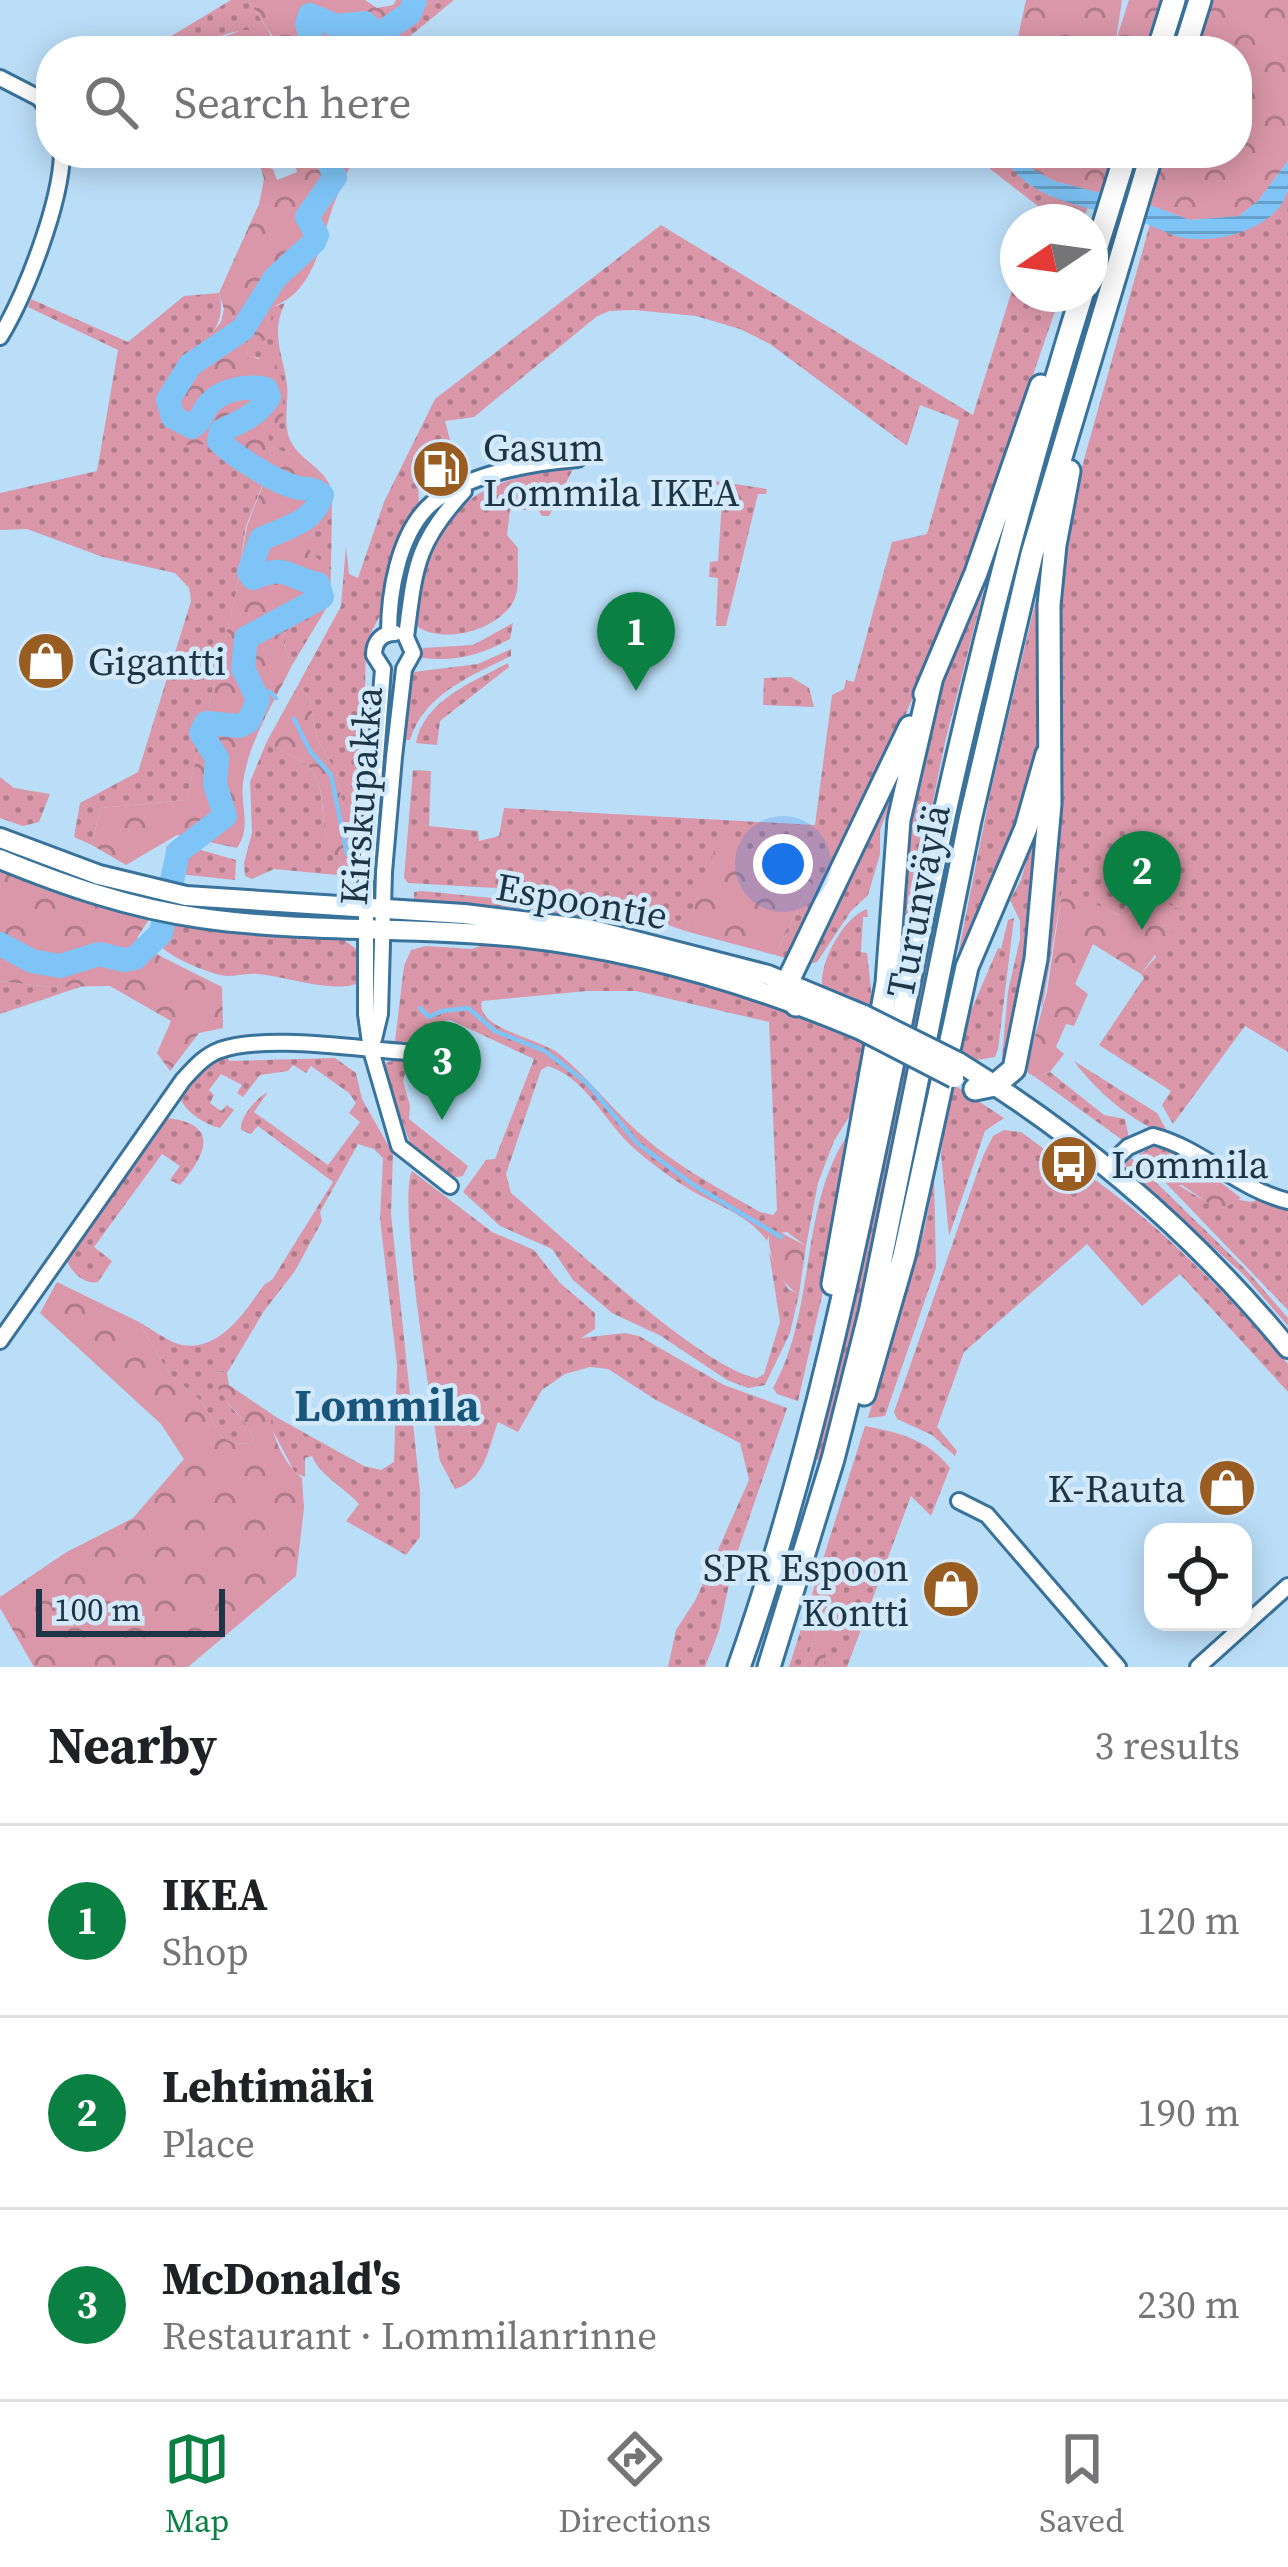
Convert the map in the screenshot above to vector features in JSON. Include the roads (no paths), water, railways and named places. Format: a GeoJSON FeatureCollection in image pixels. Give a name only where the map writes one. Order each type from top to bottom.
{"type":"FeatureCollection","features":[{"type":"Feature","properties":{"kind":"highway"},"geometry":{"type":"LineString","coordinates":[[1163,36],[1174,0]]}},
{"type":"Feature","properties":{"kind":"highway"},"geometry":{"type":"LineString","coordinates":[[1189,36],[1200,0]]}},
{"type":"Feature","properties":{"kind":"highway"},"geometry":{"type":"LineString","coordinates":[[1108,210],[1121,168]]}},
{"type":"Feature","properties":{"kind":"highway","name":"Turunväylä"},"geometry":{"type":"LineString","coordinates":[[769,1667],[833,1460],[895,1200],[995,708],[1032,554],[1147,168]]}},
{"type":"Feature","properties":{"kind":"highway","name":"Turunväylä"},"geometry":{"type":"LineString","coordinates":[[739,1667],[804,1454],[863,1213],[975,684],[1076,312]]}},
{"type":"Feature","properties":{"kind":"highway"},"geometry":{"type":"LineString","coordinates":[[796,1004],[788,981],[931,681],[976,573],[1042,381],[1068,339]]}},
{"type":"Feature","properties":{"kind":"highway"},"geometry":{"type":"LineString","coordinates":[[985,1087],[1014,1069],[1036,959],[1050,804],[1048,605],[1070,467],[1073,414]]}},
{"type":"Feature","properties":{"kind":"highway"},"geometry":{"type":"LineString","coordinates":[[804,1454],[808,1401],[886,983],[899,820],[931,681]]}},
{"type":"Feature","properties":{"kind":"highway"},"geometry":{"type":"LineString","coordinates":[[833,1460],[861,1406],[904,1256],[967,967],[1036,802],[1047,754]]}},
{"type":"Feature","properties":{"kind":"highway"},"geometry":{"type":"LineString","coordinates":[[725,1667],[756,1578],[778,1544]]}},
{"type":"Feature","properties":{"kind":"main road","name":"Espoontie"},"geometry":{"type":"LineString","coordinates":[[0,838],[99,875],[138,897]]}},
{"type":"Feature","properties":{"kind":"main road","name":"Espoontie"},"geometry":{"type":"LineString","coordinates":[[0,860],[184,906],[375,918],[527,920],[589,929],[788,981],[985,1087],[1106,1168],[1226,1277],[1288,1348]]}},
{"type":"Feature","properties":{"kind":"main road","name":"Espoontie"},"geometry":{"type":"LineString","coordinates":[[375,918],[586,947],[719,978],[862,1022]]}},
{"type":"Feature","properties":{"kind":"street"},"geometry":{"type":"LineString","coordinates":[[0,79],[36,97]]}},
{"type":"Feature","properties":{"kind":"street"},"geometry":{"type":"LineString","coordinates":[[0,337],[26,284],[60,168]]}},
{"type":"Feature","properties":{"kind":"street","name":"Kirskupakka"},"geometry":{"type":"LineString","coordinates":[[389,633],[397,571],[429,506],[472,482],[530,464],[578,459]]}},
{"type":"Feature","properties":{"kind":"street","name":"Kirskupakka"},"geometry":{"type":"LineString","coordinates":[[406,637],[417,558],[440,517],[472,482]]}},
{"type":"Feature","properties":{"kind":"street"},"geometry":{"type":"LineString","coordinates":[[389,633],[406,637],[413,653],[404,669],[383,669],[374,649],[379,639],[389,633]]}},
{"type":"Feature","properties":{"kind":"street","name":"Kirskupakka"},"geometry":{"type":"LineString","coordinates":[[375,918],[383,669]]}},
{"type":"Feature","properties":{"kind":"street","name":"Kirskupakka"},"geometry":{"type":"LineString","coordinates":[[375,918],[404,669]]}},
{"type":"Feature","properties":{"kind":"street"},"geometry":{"type":"LineString","coordinates":[[375,918],[380,1014],[370,1050],[399,1146],[450,1186]]}},
{"type":"Feature","properties":{"kind":"street"},"geometry":{"type":"LineString","coordinates":[[0,1341],[201,1060],[236,1047],[296,1045],[422,1052]]}},
{"type":"Feature","properties":{"kind":"street"},"geometry":{"type":"LineString","coordinates":[[1106,1168],[1143,1138],[1153,1136],[1182,1145],[1236,1182],[1288,1202]]}},
{"type":"Feature","properties":{"kind":"street"},"geometry":{"type":"LineString","coordinates":[[959,1501],[987,1516],[1118,1667]]}},
{"type":"Feature","properties":{"kind":"street"},"geometry":{"type":"LineString","coordinates":[[1198,1667],[1288,1586]]}},
{"type":"Feature","properties":{"kind":"water"},"geometry":{"type":"Polygon","coordinates":[[[1288,161],[1288,189],[1272,215],[1242,232],[1207,239],[1176,236],[1108,213],[1108,204],[1058,199],[1011,168],[1030,168],[1054,181],[1190,220],[1239,216],[1258,201],[1288,161]]]}},
{"type":"Feature","properties":{"kind":"waterway"},"geometry":{"type":"LineString","coordinates":[[311,36],[310,15],[337,26],[365,23],[378,35],[410,13],[415,0]]}},
{"type":"Feature","properties":{"kind":"waterway"},"geometry":{"type":"LineString","coordinates":[[0,944],[32,961],[60,966],[99,954],[135,958],[161,933],[178,852],[225,816],[215,784],[217,758],[201,733],[206,723],[239,726],[249,721],[258,700],[243,668],[246,638],[322,597],[318,584],[287,573],[253,578],[249,572],[261,539],[305,518],[322,495],[265,474],[219,441],[221,431],[265,403],[266,389],[243,388],[221,395],[192,427],[173,417],[168,400],[190,365],[243,329],[275,278],[314,242],[317,235],[307,217],[335,177],[331,168]]}},
{"type":"Feature","properties":{"kind":"waterway"},"geometry":{"type":"LineString","coordinates":[[254,689],[276,698]]}},
{"type":"Feature","properties":{"kind":"waterway"},"geometry":{"type":"LineString","coordinates":[[294,719],[310,751],[331,775],[347,854]]}},
{"type":"Feature","properties":{"kind":"waterway"},"geometry":{"type":"LineString","coordinates":[[420,1008],[429,1017],[468,1008],[495,1031],[545,1051],[587,1083],[637,1143],[695,1186],[781,1237]]}},
{"type":"Feature","properties":{"kind":"place","name":"Gasum Lommila IKEA"},"geometry":{"type":"Point","coordinates":[441,469]}},
{"type":"Feature","properties":{"kind":"place","name":"Gigantti"},"geometry":{"type":"Point","coordinates":[46,661]}},
{"type":"Feature","properties":{"kind":"place","name":"IKEA"},"geometry":{"type":"Point","coordinates":[636,691]}},
{"type":"Feature","properties":{"kind":"place","name":"Lehtimäki"},"geometry":{"type":"Point","coordinates":[1142,930]}},
{"type":"Feature","properties":{"kind":"place","name":"McDonald's"},"geometry":{"type":"Point","coordinates":[442,1120]}},
{"type":"Feature","properties":{"kind":"place","name":"Lommila"},"geometry":{"type":"Point","coordinates":[1069,1164]}},
{"type":"Feature","properties":{"kind":"place","name":"K-Rauta"},"geometry":{"type":"Point","coordinates":[1227,1488]}},
{"type":"Feature","properties":{"kind":"place","name":"SPR Espoon Kontti"},"geometry":{"type":"Point","coordinates":[951,1589]}},
{"type":"Feature","properties":{"kind":"district","name":"Lommila"},"geometry":{"type":"Point","coordinates":[387,1405]}}]}
